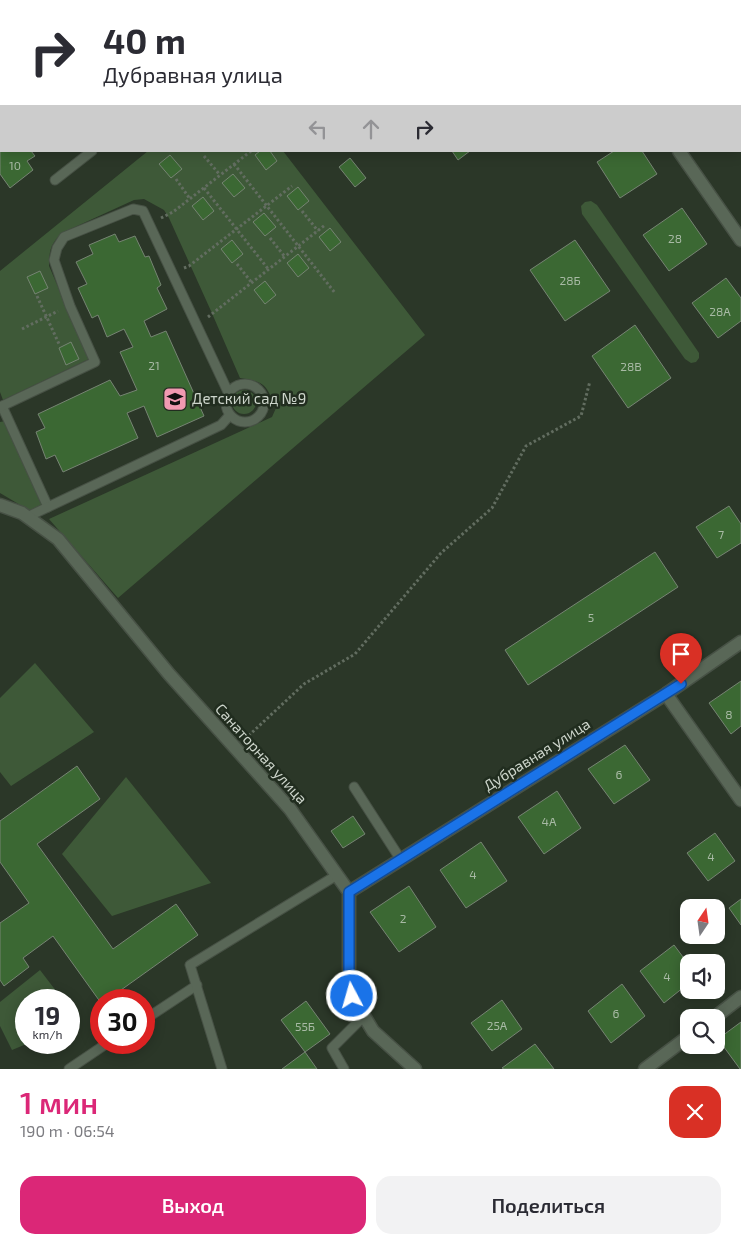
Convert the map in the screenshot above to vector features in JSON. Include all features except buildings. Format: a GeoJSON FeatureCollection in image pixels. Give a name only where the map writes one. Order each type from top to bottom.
{"type":"FeatureCollection","features":[{"type":"Feature","properties":{"kind":"street"},"geometry":{"type":"LineString","coordinates":[[680,152],[741,240]]}},
{"type":"Feature","properties":{"kind":"street","name":"Санаторная улица"},"geometry":{"type":"LineString","coordinates":[[0,505],[27,517],[58,540],[169,674],[290,809],[349,892]]}},
{"type":"Feature","properties":{"kind":"street","name":"Дубравная улица"},"geometry":{"type":"LineString","coordinates":[[349,892],[666,694],[741,642]]}},
{"type":"Feature","properties":{"kind":"street"},"geometry":{"type":"LineString","coordinates":[[666,694],[741,800]]}},
{"type":"Feature","properties":{"kind":"street"},"geometry":{"type":"LineString","coordinates":[[349,892],[349,971],[352,996],[373,1031],[415,1069]]}},
{"type":"Feature","properties":{"kind":"street"},"geometry":{"type":"LineString","coordinates":[[725,1009],[741,997]]}},
{"type":"Feature","properties":{"kind":"street"},"geometry":{"type":"LineString","coordinates":[[645,1069],[680,1043]]}},
{"type":"Feature","properties":{"kind":"lane"},"geometry":{"type":"LineString","coordinates":[[55,180],[91,152]]}},
{"type":"Feature","properties":{"kind":"lane"},"geometry":{"type":"LineString","coordinates":[[48,507],[1,407],[95,362],[70,306],[54,260],[57,248],[64,237],[133,209],[143,211],[228,392]]}},
{"type":"Feature","properties":{"kind":"lane"},"geometry":{"type":"LineString","coordinates":[[245,383],[251,384],[262,393],[264,406],[257,418],[252,421],[240,421],[230,415],[226,410],[225,404],[228,392],[232,388],[238,384],[245,383]]}},
{"type":"Feature","properties":{"kind":"lane"},"geometry":{"type":"LineString","coordinates":[[27,517],[221,425],[230,415]]}},
{"type":"Feature","properties":{"kind":"lane"},"geometry":{"type":"LineString","coordinates":[[354,787],[401,860]]}},
{"type":"Feature","properties":{"kind":"lane"},"geometry":{"type":"LineString","coordinates":[[222,1069],[190,965],[337,875]]}},
{"type":"Feature","properties":{"kind":"lane"},"geometry":{"type":"LineString","coordinates":[[155,1013],[197,985]]}},
{"type":"Feature","properties":{"kind":"lane"},"geometry":{"type":"LineString","coordinates":[[344,1069],[332,1048],[364,1016]]}},
{"type":"Feature","properties":{"kind":"lane"},"geometry":{"type":"LineString","coordinates":[[68,1069],[91,1054]]}},
{"type":"Feature","properties":{"kind":"path"},"geometry":{"type":"LineString","coordinates":[[150,224],[173,212],[250,152]]}},
{"type":"Feature","properties":{"kind":"path"},"geometry":{"type":"LineString","coordinates":[[204,156],[220,176]]}},
{"type":"Feature","properties":{"kind":"path"},"geometry":{"type":"LineString","coordinates":[[234,164],[335,292]]}},
{"type":"Feature","properties":{"kind":"path"},"geometry":{"type":"LineString","coordinates":[[176,179],[190,199]]}},
{"type":"Feature","properties":{"kind":"path"},"geometry":{"type":"LineString","coordinates":[[172,273],[189,266],[292,186]]}},
{"type":"Feature","properties":{"kind":"path"},"geometry":{"type":"LineString","coordinates":[[204,188],[269,270]]}},
{"type":"Feature","properties":{"kind":"path"},"geometry":{"type":"LineString","coordinates":[[302,212],[318,231]]}},
{"type":"Feature","properties":{"kind":"path"},"geometry":{"type":"LineString","coordinates":[[195,322],[210,316],[325,225]]}},
{"type":"Feature","properties":{"kind":"path"},"geometry":{"type":"LineString","coordinates":[[270,238],[285,257]]}},
{"type":"Feature","properties":{"kind":"path"},"geometry":{"type":"LineString","coordinates":[[237,264],[252,283]]}},
{"type":"Feature","properties":{"kind":"path"},"geometry":{"type":"LineString","coordinates":[[37,296],[59,344]]}},
{"type":"Feature","properties":{"kind":"path"},"geometry":{"type":"LineString","coordinates":[[22,329],[70,306]]}},
{"type":"Feature","properties":{"kind":"path"},"geometry":{"type":"LineString","coordinates":[[235,748],[304,684],[355,654],[441,554],[492,508],[526,446],[581,416],[590,381]]}},
{"type":"Feature","properties":{"kind":"green space"},"geometry":{"type":"Polygon","coordinates":[[[147,152],[284,152],[425,335],[118,598],[49,519],[272,417],[276,408],[264,386],[255,381],[240,378],[169,218],[164,210],[144,199],[134,200],[64,232],[56,239],[50,251],[49,266],[89,359],[3,400],[0,392],[0,271],[147,152]]]}},
{"type":"Feature","properties":{"kind":"green space"},"geometry":{"type":"Polygon","coordinates":[[[591,201],[597,205],[699,353],[699,358],[696,362],[691,363],[685,359],[582,214],[581,206],[585,202],[591,201]]]}},
{"type":"Feature","properties":{"kind":"green space"},"geometry":{"type":"Polygon","coordinates":[[[244,390],[253,393],[256,402],[253,411],[244,414],[235,411],[232,402],[235,393],[244,390]]]}},
{"type":"Feature","properties":{"kind":"green space"},"geometry":{"type":"Polygon","coordinates":[[[5,421],[42,504],[32,512],[0,493],[0,422],[5,421]]]}},
{"type":"Feature","properties":{"kind":"green space"},"geometry":{"type":"Polygon","coordinates":[[[35,663],[94,732],[11,786],[0,772],[0,698],[35,663]]]}},
{"type":"Feature","properties":{"kind":"green space"},"geometry":{"type":"Polygon","coordinates":[[[126,777],[211,883],[112,916],[62,854],[126,777]]]}},
{"type":"Feature","properties":{"kind":"green space"},"geometry":{"type":"Polygon","coordinates":[[[40,970],[55,989],[16,989],[40,970]]]}},
{"type":"Feature","properties":{"kind":"green space"},"geometry":{"type":"Polygon","coordinates":[[[15,990],[15,1049],[12,1050],[0,1026],[0,1002],[15,990]]]}},
{"type":"Feature","properties":{"kind":"place","name":"Детский сад №9"},"geometry":{"type":"Point","coordinates":[175,399]}},
{"type":"Feature","properties":{"kind":"route"},"geometry":{"type":"LineString","coordinates":[[352,996],[349,971],[349,892],[681,684]]}}]}
